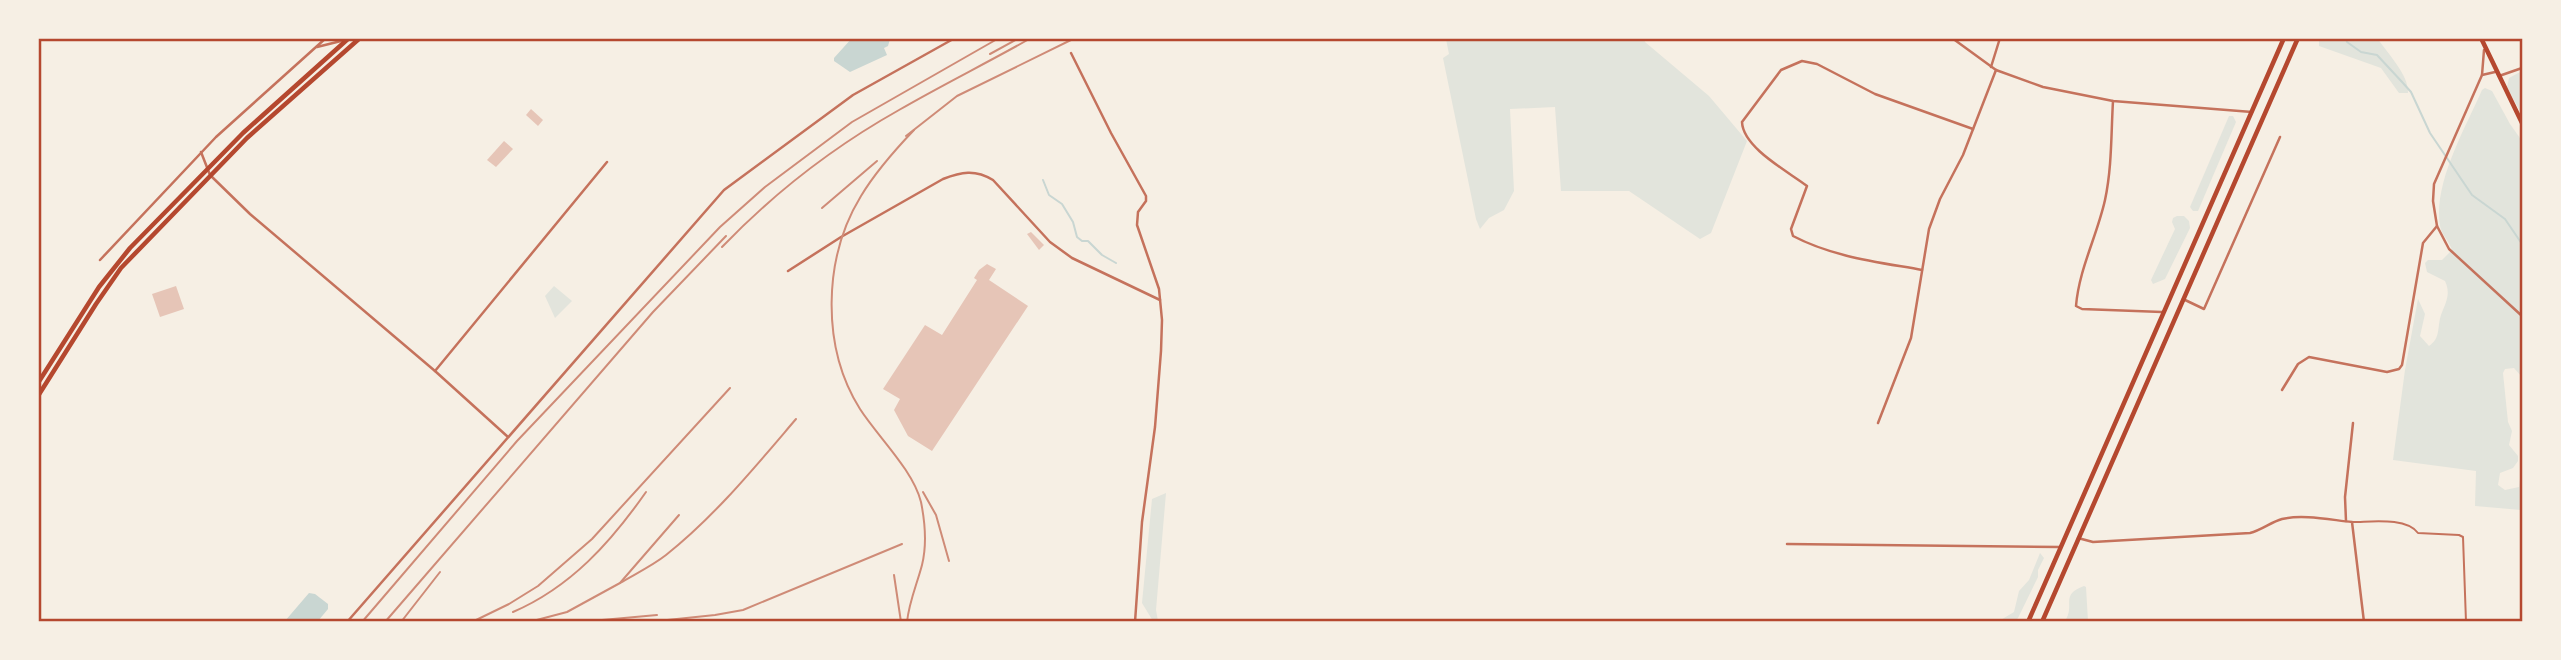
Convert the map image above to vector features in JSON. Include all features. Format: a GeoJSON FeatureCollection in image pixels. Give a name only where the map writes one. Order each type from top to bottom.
{"type":"FeatureCollection","features":[{"type":"Feature","properties":{"kind":"main road"},"geometry":{"type":"LineString","coordinates":[[38,396],[121,268],[256,131],[360,38]]}},
{"type":"Feature","properties":{"kind":"main road"},"geometry":{"type":"LineString","coordinates":[[2028,621],[2284,38]]}},
{"type":"Feature","properties":{"kind":"main road"},"geometry":{"type":"LineString","coordinates":[[2042,621],[2298,38]]}},
{"type":"Feature","properties":{"kind":"main road"},"geometry":{"type":"LineString","coordinates":[[2481,38],[2522,123]]}},
{"type":"Feature","properties":{"kind":"main road"},"geometry":{"type":"LineString","coordinates":[[38,383],[107,275],[243,133],[349,39]]}},
{"type":"Feature","properties":{"kind":"street"},"geometry":{"type":"LineString","coordinates":[[100,260],[201,152],[326,38]]}},
{"type":"Feature","properties":{"kind":"street"},"geometry":{"type":"LineString","coordinates":[[347,621],[724,190],[853,95],[955,38]]}},
{"type":"Feature","properties":{"kind":"street"},"geometry":{"type":"LineString","coordinates":[[1952,38],[1996,70],[2043,87],[2113,101],[2252,112]]}},
{"type":"Feature","properties":{"kind":"street"},"geometry":{"type":"LineString","coordinates":[[1991,67],[2000,38]]}},
{"type":"Feature","properties":{"kind":"street"},"geometry":{"type":"LineString","coordinates":[[316,47],[349,39]]}},
{"type":"Feature","properties":{"kind":"street"},"geometry":{"type":"LineString","coordinates":[[2484,47],[2482,75],[2434,184],[2433,201],[2437,226],[2449,249],[2522,316]]}},
{"type":"Feature","properties":{"kind":"street"},"geometry":{"type":"LineString","coordinates":[[1071,53],[1146,196],[1146,201],[1138,212],[1137,225],[1160,300],[1161,351],[1142,523],[1135,621]]}},
{"type":"Feature","properties":{"kind":"street"},"geometry":{"type":"LineString","coordinates":[[1922,270],[1835,253],[1813,247],[1793,236],[1791,229],[1807,186],[1761,153],[1742,128],[1742,122],[1781,70],[1802,61],[1811,62],[1875,94],[1973,129]]}},
{"type":"Feature","properties":{"kind":"street"},"geometry":{"type":"LineString","coordinates":[[2482,75],[2522,68]]}},
{"type":"Feature","properties":{"kind":"street"},"geometry":{"type":"LineString","coordinates":[[1878,423],[1910,338],[1934,214],[1964,155],[1996,70]]}},
{"type":"Feature","properties":{"kind":"street"},"geometry":{"type":"LineString","coordinates":[[2113,101],[2112,159],[2104,202],[2084,266],[2076,306],[2082,309],[2163,312]]}},
{"type":"Feature","properties":{"kind":"street"},"geometry":{"type":"LineString","coordinates":[[2183,299],[2204,309],[2280,137]]}},
{"type":"Feature","properties":{"kind":"street"},"geometry":{"type":"LineString","coordinates":[[201,152],[210,176],[250,214],[435,371],[508,437]]}},
{"type":"Feature","properties":{"kind":"street"},"geometry":{"type":"LineString","coordinates":[[435,371],[607,162]]}},
{"type":"Feature","properties":{"kind":"street"},"geometry":{"type":"LineString","coordinates":[[788,271],[841,237],[943,180],[959,173],[981,173],[992,180],[1050,242],[1072,258],[1160,300]]}},
{"type":"Feature","properties":{"kind":"street"},"geometry":{"type":"LineString","coordinates":[[2282,390],[2298,364],[2309,357],[2387,372],[2399,369],[2404,360],[2423,243],[2437,226]]}},
{"type":"Feature","properties":{"kind":"street"},"geometry":{"type":"LineString","coordinates":[[2346,521],[2345,497],[2353,423]]}},
{"type":"Feature","properties":{"kind":"street"},"geometry":{"type":"LineString","coordinates":[[2078,538],[2094,542],[2250,533],[2283,519],[2352,522],[2364,621]]}},
{"type":"Feature","properties":{"kind":"street"},"geometry":{"type":"LineString","coordinates":[[1787,544],[2060,547]]}},
{"type":"Feature","properties":{"kind":"lane"},"geometry":{"type":"LineString","coordinates":[[2352,522],[2405,524],[2424,535],[2461,536],[2464,540],[2466,621]]}},
{"type":"Feature","properties":{"kind":"shaded area"},"geometry":{"type":"Polygon","coordinates":[[[852,38],[890,39],[888,46],[884,48],[887,55],[850,72],[834,61],[834,58],[852,38]]]}},
{"type":"Feature","properties":{"kind":"shaded area"},"geometry":{"type":"Polygon","coordinates":[[[1446,39],[1644,39],[1709,96],[1747,141],[1711,233],[1700,239],[1629,191],[1561,191],[1555,107],[1510,109],[1514,191],[1504,210],[1489,218],[1480,229],[1443,58],[1449,54],[1446,39]]]}},
{"type":"Feature","properties":{"kind":"shaded area"},"geometry":{"type":"Polygon","coordinates":[[[2319,39],[2378,39],[2402,72],[2408,93],[2399,93],[2381,68],[2319,46],[2319,39]]]}},
{"type":"Feature","properties":{"kind":"shaded area"},"geometry":{"type":"Polygon","coordinates":[[[2522,71],[2522,115],[2507,87],[2509,78],[2522,71]]]}},
{"type":"Feature","properties":{"kind":"shaded area"},"geometry":{"type":"Polygon","coordinates":[[[2485,88],[2492,91],[2522,141],[2522,377],[2514,368],[2505,369],[2503,373],[2508,422],[2512,431],[2509,445],[2518,456],[2518,461],[2513,468],[2500,473],[2498,485],[2505,490],[2519,487],[2522,464],[2522,591],[2521,510],[2475,506],[2476,471],[2393,460],[2418,299],[2425,314],[2420,336],[2429,346],[2437,336],[2447,298],[2445,281],[2427,272],[2425,263],[2428,260],[2442,260],[2452,250],[2440,226],[2441,192],[2459,139],[2485,88]]]}},
{"type":"Feature","properties":{"kind":"shaded area"},"geometry":{"type":"Polygon","coordinates":[[[2229,116],[2233,116],[2236,122],[2198,211],[2193,211],[2190,207],[2229,116]]]}},
{"type":"Feature","properties":{"kind":"shaded area"},"geometry":{"type":"Polygon","coordinates":[[[2177,216],[2184,216],[2189,221],[2190,228],[2165,279],[2153,284],[2151,280],[2175,229],[2172,222],[2177,216]]]}},
{"type":"Feature","properties":{"kind":"shaded area"},"geometry":{"type":"Polygon","coordinates":[[[554,286],[572,301],[555,318],[545,296],[554,286]]]}},
{"type":"Feature","properties":{"kind":"shaded area"},"geometry":{"type":"Polygon","coordinates":[[[1166,493],[1156,610],[1158,621],[1153,621],[1142,603],[1152,499],[1166,493]]]}},
{"type":"Feature","properties":{"kind":"shaded area"},"geometry":{"type":"Polygon","coordinates":[[[2040,553],[2044,558],[2038,570],[2038,577],[2018,618],[2015,621],[1999,621],[2014,612],[2019,591],[2029,580],[2040,553]]]}},
{"type":"Feature","properties":{"kind":"shaded area"},"geometry":{"type":"Polygon","coordinates":[[[2084,586],[2088,621],[2065,621],[2072,593],[2084,586]]]}},
{"type":"Feature","properties":{"kind":"shaded area"},"geometry":{"type":"Polygon","coordinates":[[[309,593],[315,594],[328,604],[328,609],[318,621],[285,621],[309,593]]]}},
{"type":"Feature","properties":{"kind":"building"},"geometry":{"type":"Polygon","coordinates":[[[531,109],[543,120],[538,126],[526,115],[531,109]]]}},
{"type":"Feature","properties":{"kind":"building"},"geometry":{"type":"Polygon","coordinates":[[[504,141],[513,149],[496,167],[487,160],[504,141]]]}},
{"type":"Feature","properties":{"kind":"building"},"geometry":{"type":"Polygon","coordinates":[[[1031,232],[1044,245],[1039,250],[1027,234],[1031,232]]]}},
{"type":"Feature","properties":{"kind":"building"},"geometry":{"type":"Polygon","coordinates":[[[987,264],[996,269],[989,280],[1028,306],[932,451],[908,436],[894,410],[900,399],[883,389],[925,325],[942,335],[977,280],[974,278],[979,270],[987,264]]]}},
{"type":"Feature","properties":{"kind":"building"},"geometry":{"type":"Polygon","coordinates":[[[176,286],[184,309],[160,317],[152,294],[176,286]]]}},
{"type":"Feature","properties":{"kind":"waterway"},"geometry":{"type":"LineString","coordinates":[[2346,38],[2347,42],[2361,52],[2377,55],[2411,92],[2430,133],[2472,195],[2505,219],[2522,244]]}},
{"type":"Feature","properties":{"kind":"waterway"},"geometry":{"type":"LineString","coordinates":[[1043,180],[1049,195],[1062,204],[1073,222],[1077,237],[1088,241],[1102,255],[1116,263]]}},
{"type":"Feature","properties":{"kind":"railway"},"geometry":{"type":"LineString","coordinates":[[362,622],[517,441],[720,227],[765,187],[852,122],[999,38]]}},
{"type":"Feature","properties":{"kind":"railway"},"geometry":{"type":"LineString","coordinates":[[990,54],[1019,38]]}},
{"type":"Feature","properties":{"kind":"railway"},"geometry":{"type":"LineString","coordinates":[[722,247],[784,190],[828,155],[875,124],[1031,38]]}},
{"type":"Feature","properties":{"kind":"railway"},"geometry":{"type":"LineString","coordinates":[[906,136],[957,96],[1075,38]]}},
{"type":"Feature","properties":{"kind":"railway"},"geometry":{"type":"LineString","coordinates":[[907,622],[925,550],[921,502],[911,478],[867,420],[847,385],[833,331],[832,302],[839,247],[848,220],[873,178],[914,130]]}},
{"type":"Feature","properties":{"kind":"railway"},"geometry":{"type":"LineString","coordinates":[[822,208],[877,161]]}},
{"type":"Feature","properties":{"kind":"railway"},"geometry":{"type":"LineString","coordinates":[[385,622],[653,312],[726,236]]}},
{"type":"Feature","properties":{"kind":"railway"},"geometry":{"type":"LineString","coordinates":[[472,622],[538,586],[592,539],[730,388]]}},
{"type":"Feature","properties":{"kind":"railway"},"geometry":{"type":"LineString","coordinates":[[620,583],[661,559],[684,540],[734,490],[796,419]]}},
{"type":"Feature","properties":{"kind":"railway"},"geometry":{"type":"LineString","coordinates":[[513,612],[553,590],[588,561],[619,528],[646,492]]}},
{"type":"Feature","properties":{"kind":"railway"},"geometry":{"type":"LineString","coordinates":[[923,492],[936,515],[949,561]]}},
{"type":"Feature","properties":{"kind":"railway"},"geometry":{"type":"LineString","coordinates":[[529,622],[567,612],[620,583],[679,515]]}},
{"type":"Feature","properties":{"kind":"railway"},"geometry":{"type":"LineString","coordinates":[[648,622],[743,610],[902,544]]}},
{"type":"Feature","properties":{"kind":"railway"},"geometry":{"type":"LineString","coordinates":[[401,622],[440,572]]}},
{"type":"Feature","properties":{"kind":"railway"},"geometry":{"type":"LineString","coordinates":[[894,575],[901,622]]}},
{"type":"Feature","properties":{"kind":"railway"},"geometry":{"type":"LineString","coordinates":[[580,622],[657,615]]}}]}
